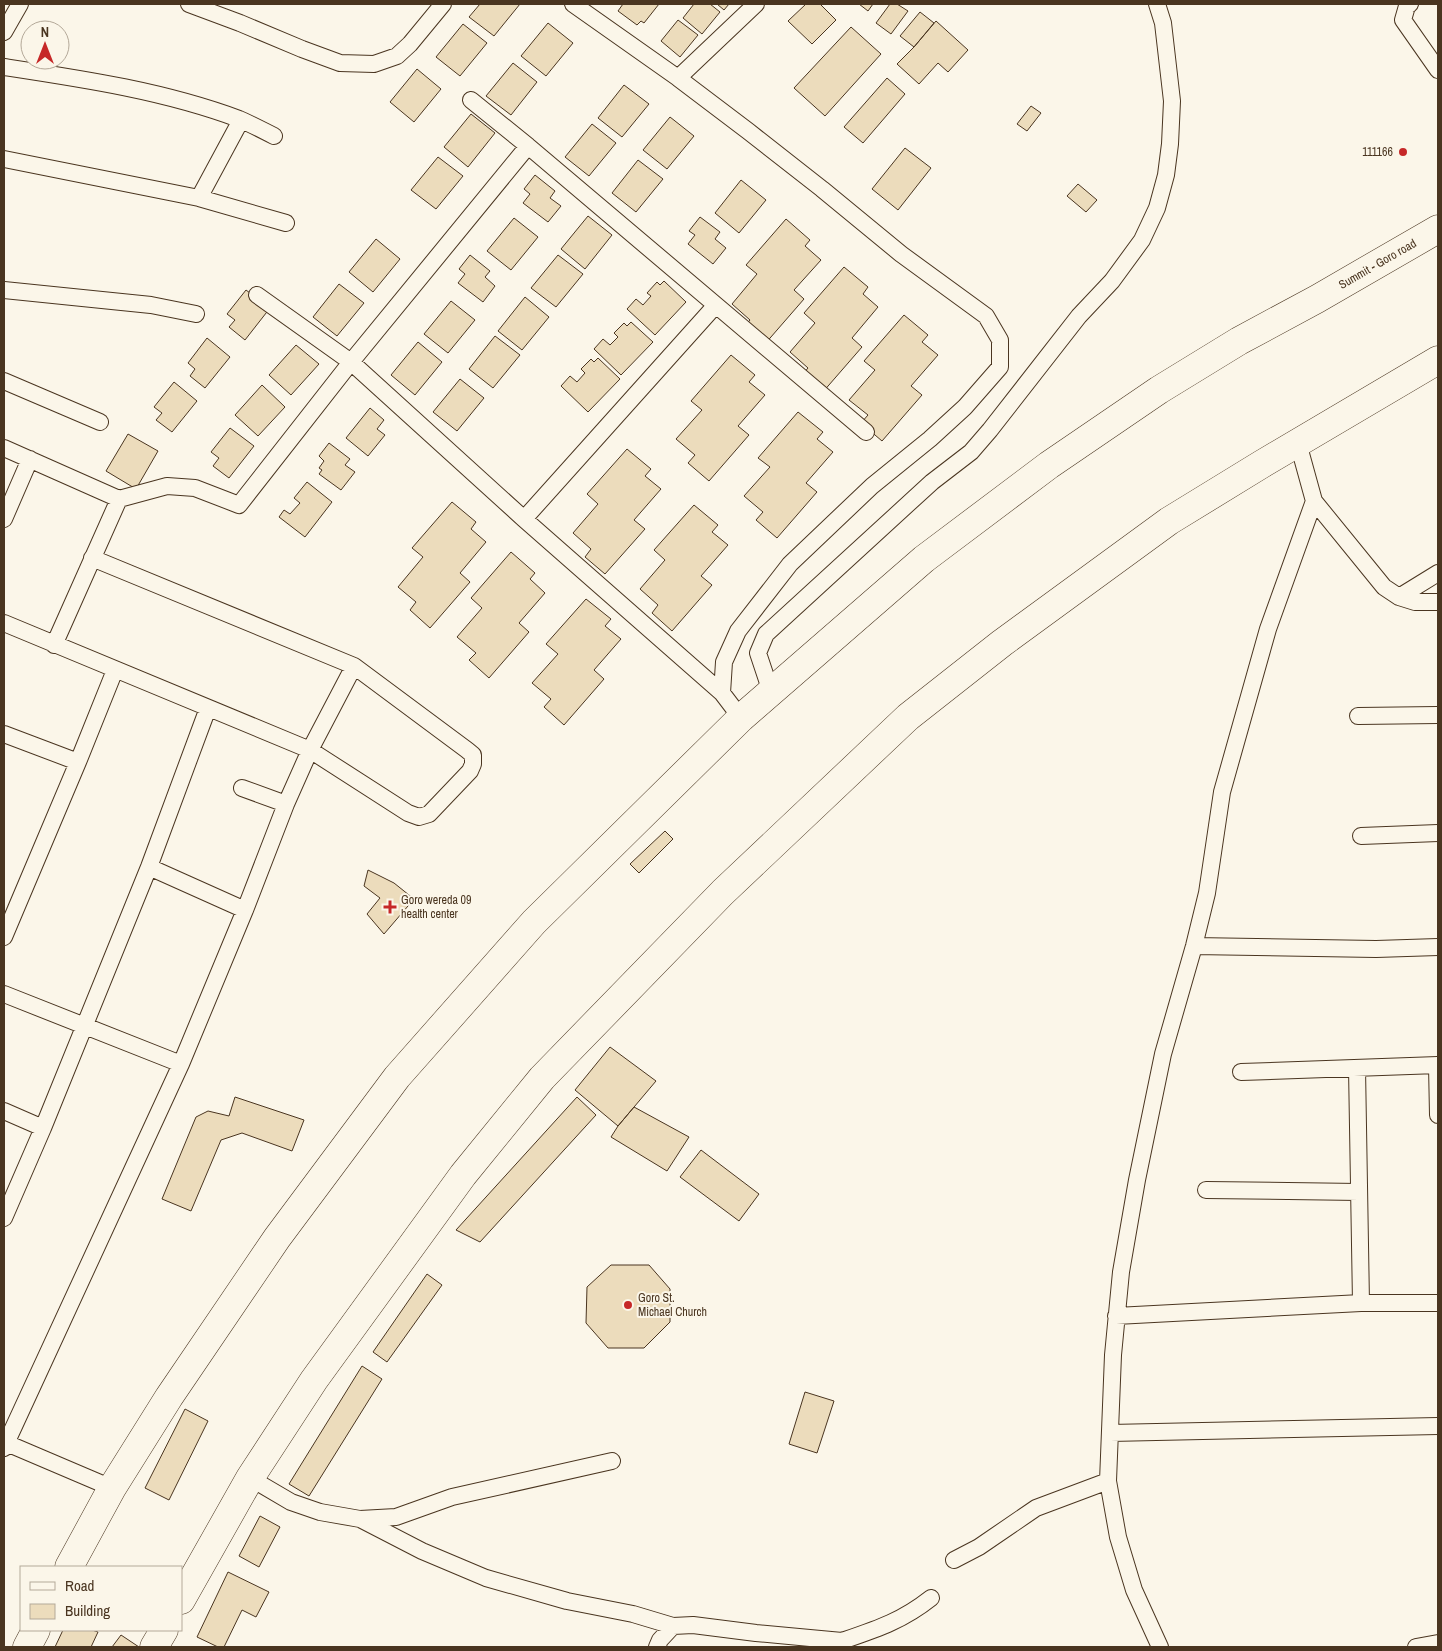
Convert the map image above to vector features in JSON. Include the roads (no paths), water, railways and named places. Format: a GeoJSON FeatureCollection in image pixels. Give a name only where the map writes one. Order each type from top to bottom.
{"type":"FeatureCollection","features":[{"type":"Feature","properties":{"kind":"highway","name":"Summit - Goro road"},"geometry":{"type":"LineString","coordinates":[[70,1566],[112,1488],[169,1397],[277,1238],[397,1077],[534,922],[741,718],[924,559],[1049,465],[1159,390],[1239,341],[1438,229]]}},
{"type":"Feature","properties":{"kind":"highway"},"geometry":{"type":"LineString","coordinates":[[182,1598],[250,1478],[314,1380],[457,1182],[542,1078],[723,892],[908,717],[1002,643],[1169,520],[1438,360]]}},
{"type":"Feature","properties":{"kind":"highway"},"geometry":{"type":"LineString","coordinates":[[27,1647],[35,1631]]}},
{"type":"Feature","properties":{"kind":"highway"},"geometry":{"type":"LineString","coordinates":[[154,1647],[163,1631]]}},
{"type":"Feature","properties":{"kind":"street"},"geometry":{"type":"LineString","coordinates":[[4,32],[20,4]]}},
{"type":"Feature","properties":{"kind":"street"},"geometry":{"type":"LineString","coordinates":[[189,4],[340,62],[374,64],[397,56],[410,44],[442,4]]}},
{"type":"Feature","properties":{"kind":"street"},"geometry":{"type":"LineString","coordinates":[[678,78],[756,4]]}},
{"type":"Feature","properties":{"kind":"street"},"geometry":{"type":"LineString","coordinates":[[771,692],[758,652],[766,634],[932,482],[970,452],[990,430],[1079,316],[1112,281],[1142,240],[1157,208],[1166,175],[1170,144],[1172,101],[1163,23],[1157,4]]}},
{"type":"Feature","properties":{"kind":"street"},"geometry":{"type":"LineString","coordinates":[[1410,4],[1407,6],[1403,20],[1438,70]]}},
{"type":"Feature","properties":{"kind":"street"},"geometry":{"type":"LineString","coordinates":[[582,6],[800,171],[901,254],[986,316],[1000,340],[1000,366],[964,407],[930,440],[872,486],[790,564],[738,630],[724,662],[722,693]]}},
{"type":"Feature","properties":{"kind":"street"},"geometry":{"type":"LineString","coordinates":[[4,67],[104,83],[197,104],[241,120],[274,136]]}},
{"type":"Feature","properties":{"kind":"street"},"geometry":{"type":"LineString","coordinates":[[471,100],[866,432]]}},
{"type":"Feature","properties":{"kind":"street"},"geometry":{"type":"LineString","coordinates":[[199,198],[241,120]]}},
{"type":"Feature","properties":{"kind":"street"},"geometry":{"type":"LineString","coordinates":[[4,448],[119,499],[167,486],[176,486],[195,488],[239,505],[351,362],[528,146]]}},
{"type":"Feature","properties":{"kind":"street"},"geometry":{"type":"LineString","coordinates":[[4,159],[199,198],[286,223]]}},
{"type":"Feature","properties":{"kind":"street"},"geometry":{"type":"LineString","coordinates":[[4,290],[151,305],[196,314]]}},
{"type":"Feature","properties":{"kind":"street"},"geometry":{"type":"LineString","coordinates":[[257,295],[351,362],[524,519],[722,693],[741,718]]}},
{"type":"Feature","properties":{"kind":"street"},"geometry":{"type":"LineString","coordinates":[[524,519],[715,306]]}},
{"type":"Feature","properties":{"kind":"street"},"geometry":{"type":"LineString","coordinates":[[4,381],[100,422]]}},
{"type":"Feature","properties":{"kind":"street"},"geometry":{"type":"LineString","coordinates":[[1298,443],[1314,501],[1384,586],[1399,597],[1415,602],[1438,602]]}},
{"type":"Feature","properties":{"kind":"street"},"geometry":{"type":"LineString","coordinates":[[4,519],[30,459]]}},
{"type":"Feature","properties":{"kind":"street"},"geometry":{"type":"LineString","coordinates":[[54,645],[119,499]]}},
{"type":"Feature","properties":{"kind":"street"},"geometry":{"type":"LineString","coordinates":[[1160,1647],[1134,1590],[1118,1537],[1108,1481],[1113,1355],[1121,1272],[1137,1180],[1163,1054],[1207,893],[1222,792],[1268,629],[1314,501]]}},
{"type":"Feature","properties":{"kind":"street"},"geometry":{"type":"LineString","coordinates":[[4,623],[310,750],[408,813],[418,817],[429,814],[470,771],[473,764],[473,755],[468,750],[354,666],[92,558]]}},
{"type":"Feature","properties":{"kind":"street"},"geometry":{"type":"LineString","coordinates":[[1399,597],[1438,572]]}},
{"type":"Feature","properties":{"kind":"street"},"geometry":{"type":"LineString","coordinates":[[112,1488],[4,1444],[181,1064],[245,910],[286,804],[310,750],[354,666]]}},
{"type":"Feature","properties":{"kind":"street"},"geometry":{"type":"LineString","coordinates":[[4,937],[115,670]]}},
{"type":"Feature","properties":{"kind":"street"},"geometry":{"type":"LineString","coordinates":[[4,1218],[43,1128],[149,867],[208,708]]}},
{"type":"Feature","properties":{"kind":"street"},"geometry":{"type":"LineString","coordinates":[[1358,716],[1438,715]]}},
{"type":"Feature","properties":{"kind":"street"},"geometry":{"type":"LineString","coordinates":[[4,734],[78,762]]}},
{"type":"Feature","properties":{"kind":"street"},"geometry":{"type":"LineString","coordinates":[[242,788],[286,804]]}},
{"type":"Feature","properties":{"kind":"street"},"geometry":{"type":"LineString","coordinates":[[1361,836],[1438,833]]}},
{"type":"Feature","properties":{"kind":"street"},"geometry":{"type":"LineString","coordinates":[[149,867],[245,910]]}},
{"type":"Feature","properties":{"kind":"street"},"geometry":{"type":"LineString","coordinates":[[1194,946],[1376,949],[1438,947]]}},
{"type":"Feature","properties":{"kind":"street"},"geometry":{"type":"LineString","coordinates":[[4,994],[181,1064]]}},
{"type":"Feature","properties":{"kind":"street"},"geometry":{"type":"LineString","coordinates":[[1241,1072],[1438,1065],[1438,1115]]}},
{"type":"Feature","properties":{"kind":"street"},"geometry":{"type":"LineString","coordinates":[[1357,1068],[1361,1303]]}},
{"type":"Feature","properties":{"kind":"street"},"geometry":{"type":"LineString","coordinates":[[4,1111],[43,1128]]}},
{"type":"Feature","properties":{"kind":"street"},"geometry":{"type":"LineString","coordinates":[[1206,1190],[1359,1192]]}},
{"type":"Feature","properties":{"kind":"street"},"geometry":{"type":"LineString","coordinates":[[1116,1316],[1361,1303],[1438,1303]]}},
{"type":"Feature","properties":{"kind":"street"},"geometry":{"type":"LineString","coordinates":[[1110,1433],[1438,1426]]}},
{"type":"Feature","properties":{"kind":"street"},"geometry":{"type":"LineString","coordinates":[[250,1478],[291,1502],[320,1512],[360,1519],[396,1517],[452,1497],[612,1461]]}},
{"type":"Feature","properties":{"kind":"street"},"geometry":{"type":"LineString","coordinates":[[954,1560],[979,1546],[1036,1508],[1108,1481]]}},
{"type":"Feature","properties":{"kind":"street"},"geometry":{"type":"LineString","coordinates":[[360,1519],[422,1551],[486,1578],[567,1601],[633,1614],[673,1626],[692,1625],[844,1644],[897,1622],[914,1612],[931,1598]]}},
{"type":"Feature","properties":{"kind":"street"},"geometry":{"type":"LineString","coordinates":[[657,1647],[660,1640],[673,1626]]}},
{"type":"Feature","properties":{"kind":"street"},"geometry":{"type":"LineString","coordinates":[[1416,1647],[1438,1644]]}},
{"type":"Feature","properties":{"kind":"place","name":"111166"},"geometry":{"type":"Point","coordinates":[1403,152]}},
{"type":"Feature","properties":{"kind":"place","name":"Goro wereda 09 health center"},"geometry":{"type":"Point","coordinates":[390,907]}},
{"type":"Feature","properties":{"kind":"place","name":"Goro St. Michael Church"},"geometry":{"type":"Point","coordinates":[628,1305]}}]}
